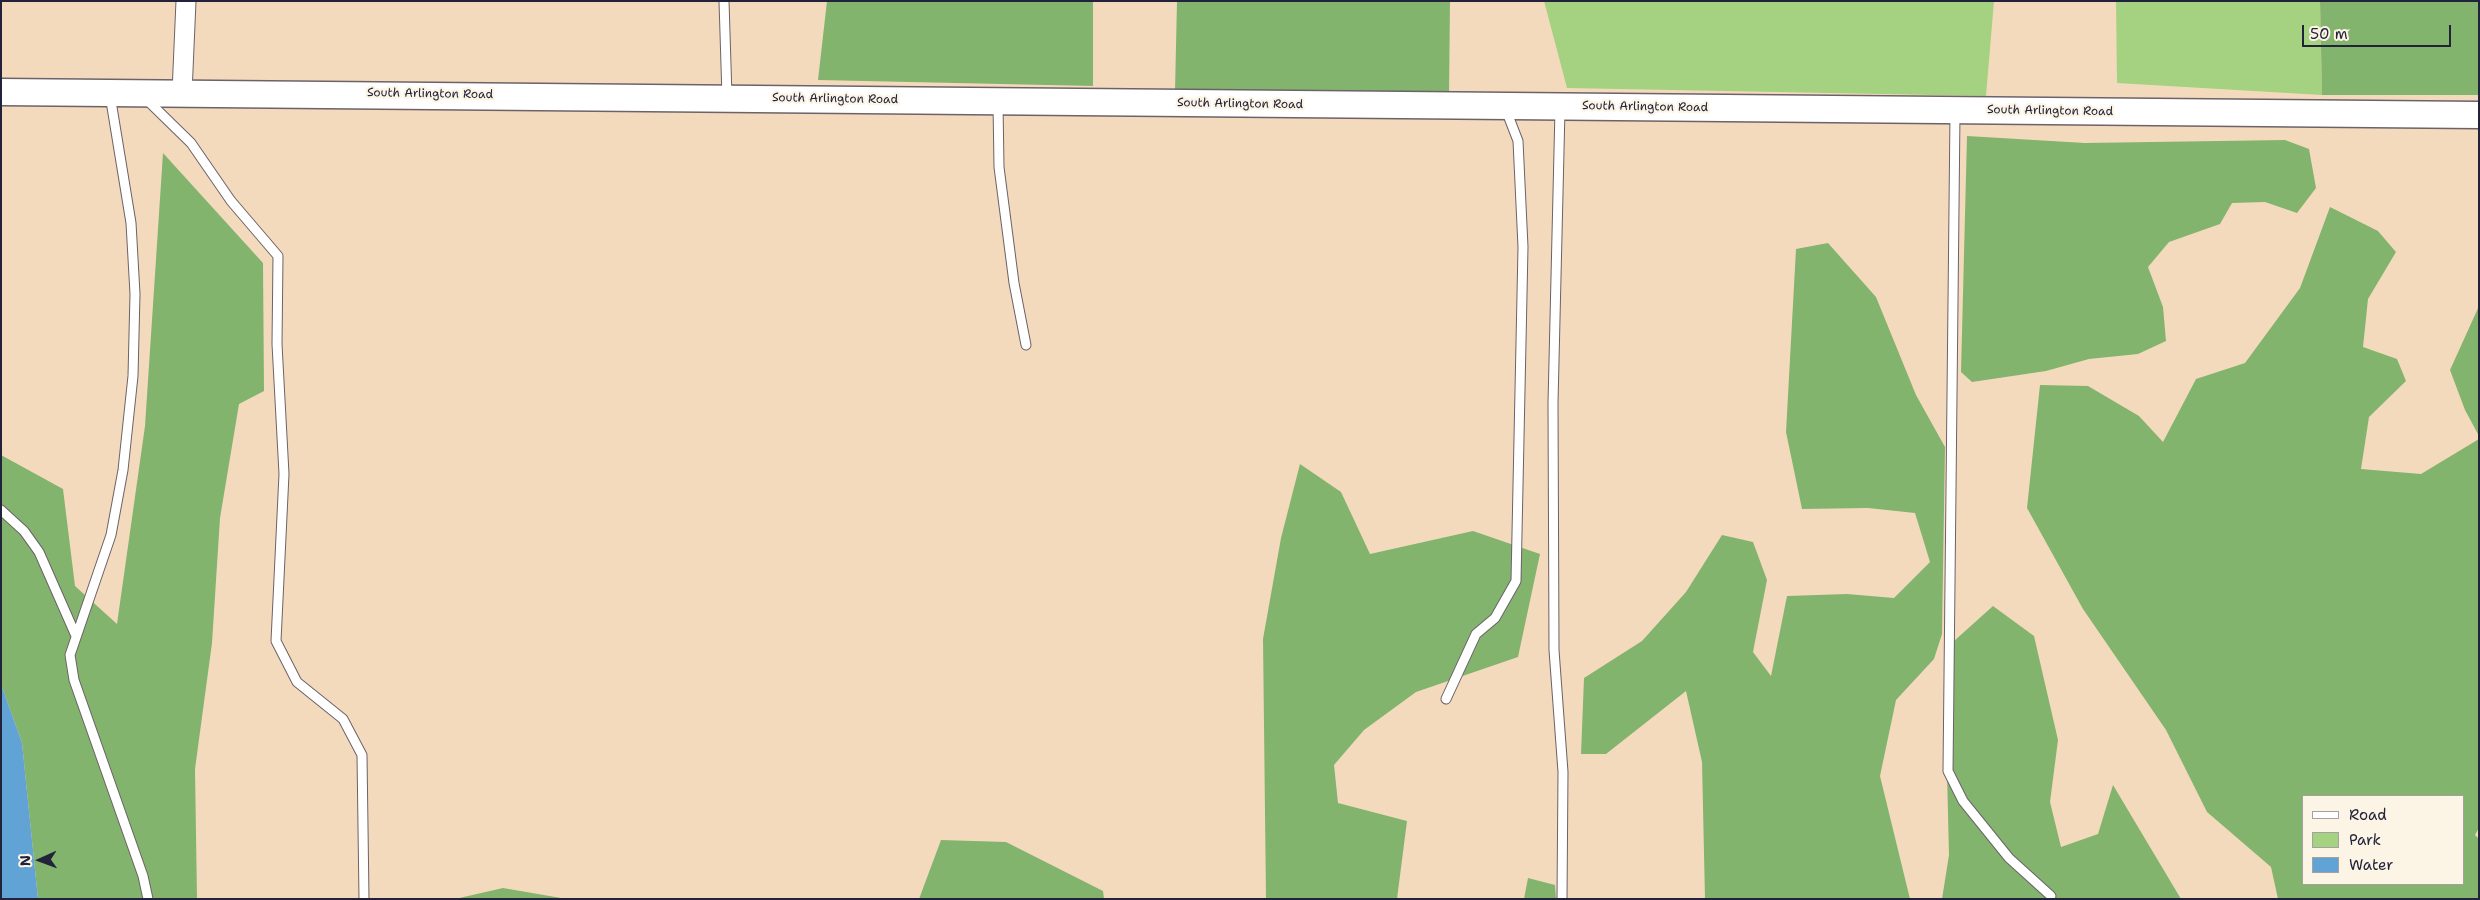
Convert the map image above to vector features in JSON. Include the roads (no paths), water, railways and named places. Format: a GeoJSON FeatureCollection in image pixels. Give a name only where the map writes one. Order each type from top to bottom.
{"type":"FeatureCollection","features":[{"type":"Feature","properties":{"kind":"street"},"geometry":{"type":"LineString","coordinates":[[182,93],[186,1]]}},
{"type":"Feature","properties":{"kind":"street","name":"South Arlington Road"},"geometry":{"type":"LineString","coordinates":[[1,92],[2479,115]]}},
{"type":"Feature","properties":{"kind":"lane"},"geometry":{"type":"LineString","coordinates":[[724,1],[727,98]]}},
{"type":"Feature","properties":{"kind":"lane"},"geometry":{"type":"LineString","coordinates":[[109,92],[131,223],[135,294],[133,376],[123,470],[111,536],[70,655],[74,680],[143,876],[148,899]]}},
{"type":"Feature","properties":{"kind":"lane"},"geometry":{"type":"LineString","coordinates":[[140,92],[191,143],[231,201],[278,256],[277,344],[284,474],[276,641],[297,682],[343,719],[362,754],[364,899]]}},
{"type":"Feature","properties":{"kind":"lane"},"geometry":{"type":"LineString","coordinates":[[998,101],[999,167],[1014,283],[1026,345]]}},
{"type":"Feature","properties":{"kind":"lane"},"geometry":{"type":"LineString","coordinates":[[1446,699],[1476,634],[1495,618],[1516,581],[1523,247],[1518,141],[1505,105]]}},
{"type":"Feature","properties":{"kind":"lane"},"geometry":{"type":"LineString","coordinates":[[1560,106],[1553,412],[1554,650],[1563,772],[1562,899]]}},
{"type":"Feature","properties":{"kind":"lane"},"geometry":{"type":"LineString","coordinates":[[1955,110],[1948,771],[1963,801],[2009,858],[2051,896]]}},
{"type":"Feature","properties":{"kind":"lane"},"geometry":{"type":"LineString","coordinates":[[1,510],[24,531],[39,552],[76,636]]}},
{"type":"Feature","properties":{"kind":"water"},"geometry":{"type":"Polygon","coordinates":[[[1,684],[22,743],[38,899],[1,899],[1,684]]]}}]}
